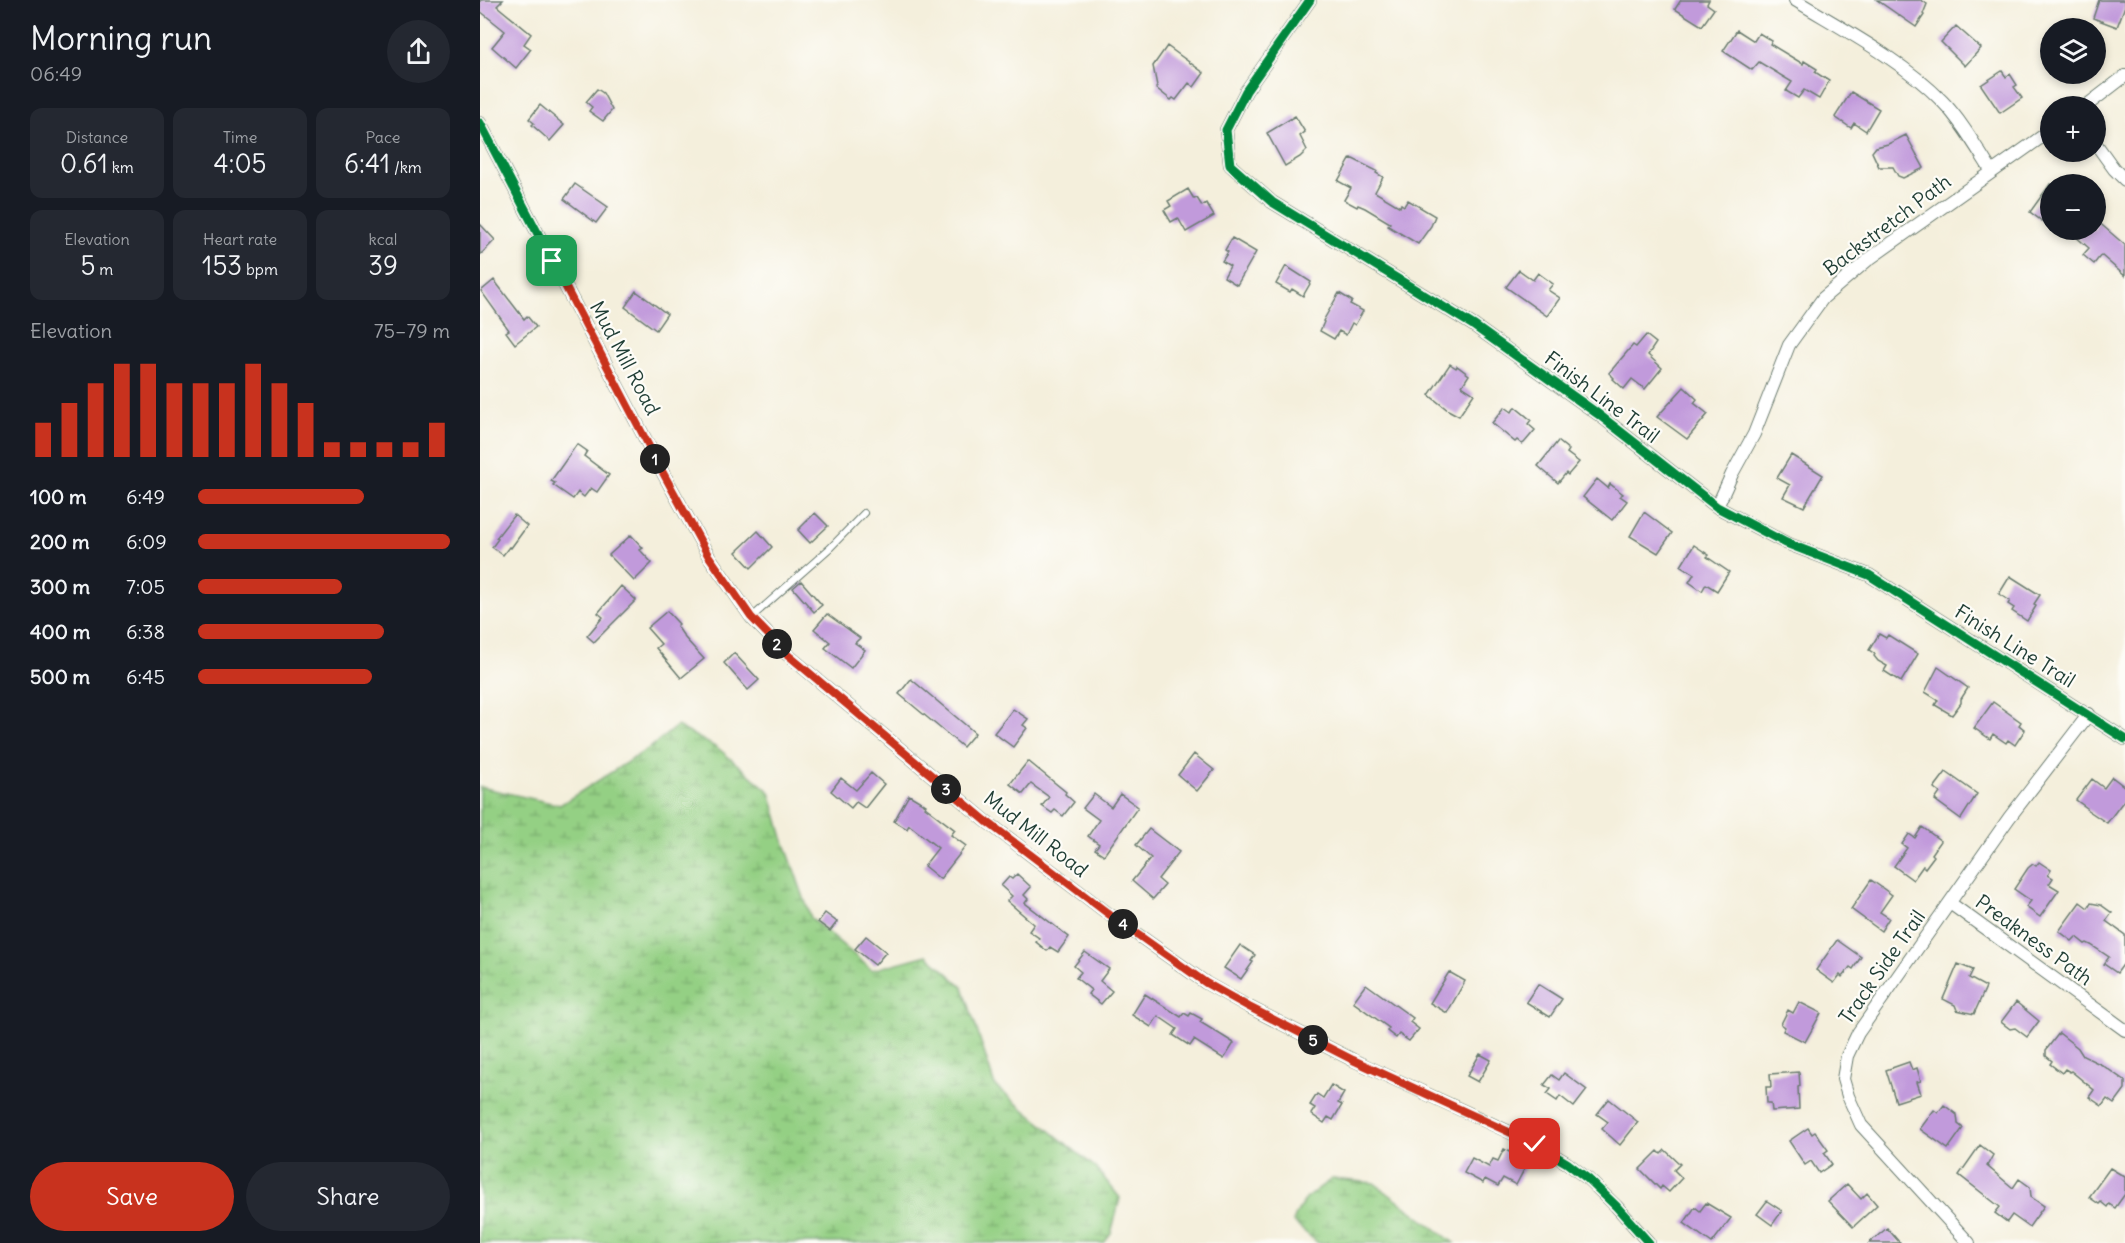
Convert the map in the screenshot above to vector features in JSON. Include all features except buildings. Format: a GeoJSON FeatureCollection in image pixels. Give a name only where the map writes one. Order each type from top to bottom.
{"type":"FeatureCollection","features":[{"type":"Feature","properties":{"kind":"street","name":"Finish Line Trail"},"geometry":{"type":"LineString","coordinates":[[1310,0],[1246,91],[1226,130],[1230,165],[1272,202],[1473,325],[1598,414],[1717,507],[1786,543],[1869,574],[2125,739]]}},
{"type":"Feature","properties":{"kind":"street"},"geometry":{"type":"LineString","coordinates":[[1795,0],[1922,82],[1944,103],[1992,172]]}},
{"type":"Feature","properties":{"kind":"street"},"geometry":{"type":"LineString","coordinates":[[2099,96],[2125,76]]}},
{"type":"Feature","properties":{"kind":"street","name":"Mud Mill Road"},"geometry":{"type":"LineString","coordinates":[[480,123],[708,555],[751,617],[788,655],[986,821],[1110,915],[1206,983],[1342,1054],[1535,1144],[1588,1179],[1649,1243]]}},
{"type":"Feature","properties":{"kind":"street","name":"Backstretch Path"},"geometry":{"type":"LineString","coordinates":[[1717,507],[1754,434],[1789,345],[1823,298],[1869,259],[2040,138]]}},
{"type":"Feature","properties":{"kind":"street"},"geometry":{"type":"LineString","coordinates":[[2106,158],[2125,180]]}},
{"type":"Feature","properties":{"kind":"street","name":"Track Side Trail"},"geometry":{"type":"LineString","coordinates":[[1969,1243],[1861,1125],[1843,1079],[1847,1056],[1858,1033],[2009,818],[2089,714]]}},
{"type":"Feature","properties":{"kind":"street","name":"Preakness Path"},"geometry":{"type":"LineString","coordinates":[[1950,903],[2125,1030]]}},
{"type":"Feature","properties":{"kind":"lane"},"geometry":{"type":"LineString","coordinates":[[751,617],[830,548],[864,513]]}},
{"type":"Feature","properties":{"kind":"green space"},"geometry":{"type":"Polygon","coordinates":[[[677,726],[719,749],[770,792],[783,838],[811,918],[872,970],[927,955],[963,987],[995,1086],[1096,1168],[1120,1198],[1111,1234],[1104,1243],[480,1243],[480,787],[560,805],[651,747],[677,726]]]}},
{"type":"Feature","properties":{"kind":"green space"},"geometry":{"type":"Polygon","coordinates":[[[1332,1179],[1374,1183],[1454,1243],[1318,1243],[1293,1222],[1304,1202],[1313,1192],[1332,1179]]]}},
{"type":"Feature","properties":{"kind":"cycle path"},"geometry":{"type":"LineString","coordinates":[[1310,0],[1246,91],[1226,130],[1230,165],[1272,202],[1473,325],[1598,414],[1717,507],[1786,543],[1869,575],[2125,739]]}},
{"type":"Feature","properties":{"kind":"cycle path"},"geometry":{"type":"LineString","coordinates":[[480,123],[708,555],[751,617],[788,655],[986,821],[1110,915],[1206,983],[1353,1060],[1535,1144],[1588,1179],[1649,1243]]}},
{"type":"Feature","properties":{"kind":"route"},"geometry":{"type":"LineString","coordinates":[[552,261],[708,555],[751,617],[788,655],[986,821],[1110,915],[1206,983],[1353,1060],[1535,1144]]}}]}
